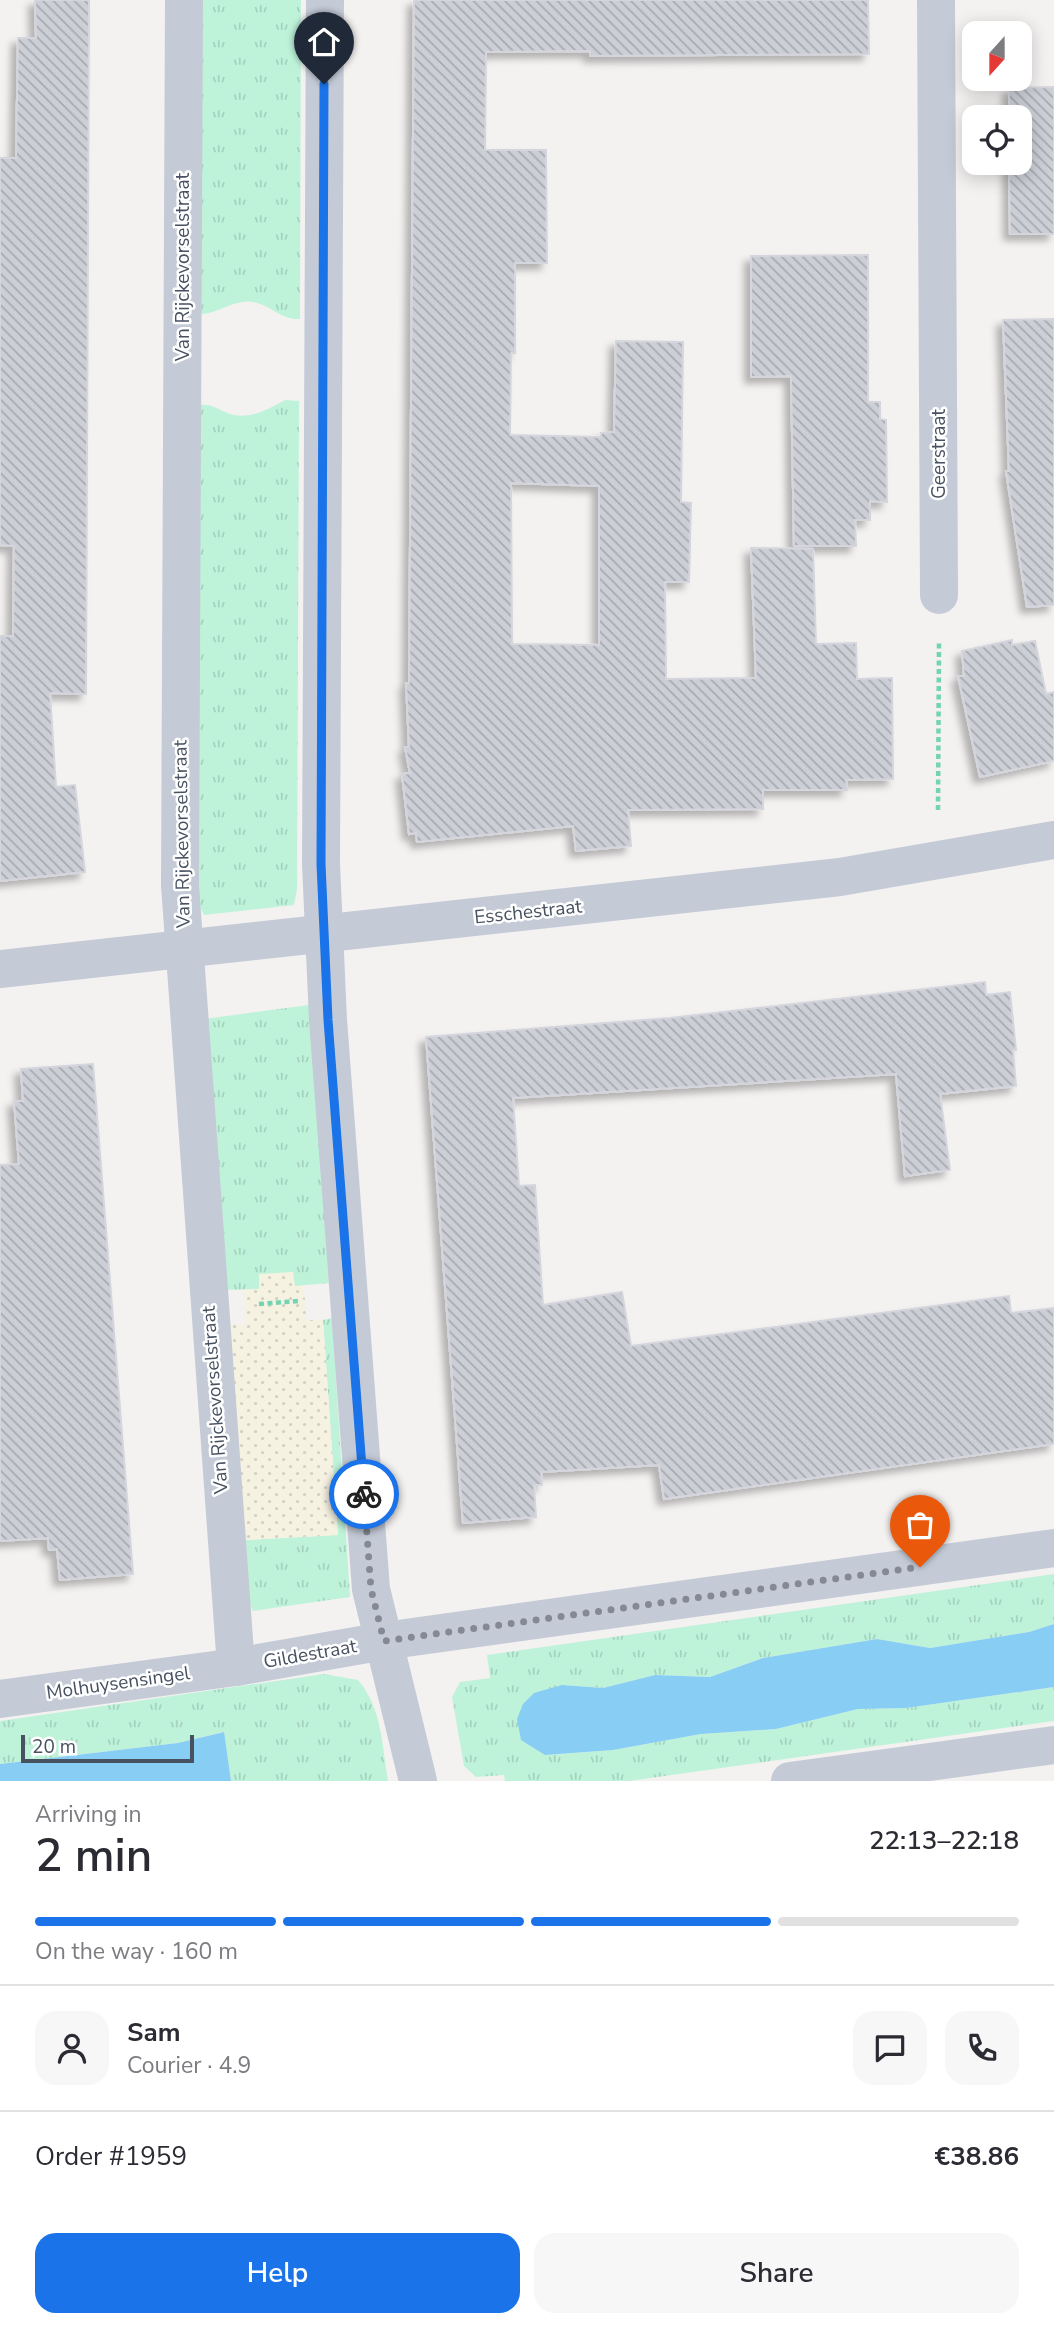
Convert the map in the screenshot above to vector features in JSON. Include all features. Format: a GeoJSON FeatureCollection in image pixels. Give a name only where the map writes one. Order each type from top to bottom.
{"type":"FeatureCollection","features":[{"type":"Feature","properties":{"kind":"street","name":"Van Rijckevorselstraat"},"geometry":{"type":"LineString","coordinates":[[184,0],[180,885],[208,1307],[236,1667]]}},
{"type":"Feature","properties":{"kind":"street"},"geometry":{"type":"LineString","coordinates":[[325,0],[321,864],[324,934],[371,1589],[418,1781]]}},
{"type":"Feature","properties":{"kind":"street","name":"Geerstraat"},"geometry":{"type":"LineString","coordinates":[[936,0],[939,595]]}},
{"type":"Feature","properties":{"kind":"street","name":"Esschestraat"},"geometry":{"type":"LineString","coordinates":[[0,970],[840,877],[1054,840]]}},
{"type":"Feature","properties":{"kind":"street"},"geometry":{"type":"LineString","coordinates":[[384,1641],[1054,1548]]}},
{"type":"Feature","properties":{"kind":"street","name":"Gildestraat"},"geometry":{"type":"LineString","coordinates":[[236,1667],[384,1641]]}},
{"type":"Feature","properties":{"kind":"street","name":"Molhuysensingel"},"geometry":{"type":"LineString","coordinates":[[0,1699],[236,1667]]}},
{"type":"Feature","properties":{"kind":"street"},"geometry":{"type":"LineString","coordinates":[[790,1781],[1054,1745]]}},
{"type":"Feature","properties":{"kind":"path"},"geometry":{"type":"LineString","coordinates":[[937,861],[939,595]]}},
{"type":"Feature","properties":{"kind":"path"},"geometry":{"type":"LineString","coordinates":[[208,1307],[349,1298]]}},
{"type":"Feature","properties":{"kind":"green space"},"geometry":{"type":"Polygon","coordinates":[[[200,0],[301,0],[300,319],[287,317],[253,302],[238,303],[199,314],[200,0]]]}},
{"type":"Feature","properties":{"kind":"green space"},"geometry":{"type":"Polygon","coordinates":[[[285,400],[299,401],[297,889],[294,905],[204,915],[195,896],[199,405],[210,405],[241,416],[264,411],[285,400]]]}},
{"type":"Feature","properties":{"kind":"green space"},"geometry":{"type":"Polygon","coordinates":[[[309,1005],[329,1283],[295,1286],[260,1274],[260,1289],[224,1290],[204,1019],[309,1005]]]}},
{"type":"Feature","properties":{"kind":"green space"},"geometry":{"type":"Polygon","coordinates":[[[332,1318],[350,1597],[253,1611],[247,1598],[246,1540],[338,1535],[323,1320],[332,1318]]]}},
{"type":"Feature","properties":{"kind":"green space"},"geometry":{"type":"Polygon","coordinates":[[[1054,1574],[1054,1624],[1029,1632],[930,1648],[877,1639],[763,1658],[710,1677],[655,1675],[603,1688],[562,1685],[545,1755],[613,1750],[701,1734],[776,1729],[858,1709],[906,1708],[1054,1687],[1054,1721],[629,1781],[505,1781],[504,1775],[476,1777],[464,1766],[452,1697],[460,1682],[490,1678],[487,1655],[1054,1574]]]}},
{"type":"Feature","properties":{"kind":"green space"},"geometry":{"type":"Polygon","coordinates":[[[324,1674],[358,1680],[366,1691],[380,1728],[388,1781],[231,1781],[223,1732],[178,1743],[0,1764],[0,1721],[324,1674]]]}},
{"type":"Feature","properties":{"kind":"sand"},"geometry":{"type":"Polygon","coordinates":[[[293,1272],[295,1286],[304,1286],[306,1320],[323,1320],[338,1535],[246,1540],[229,1324],[245,1324],[244,1290],[259,1289],[259,1274],[293,1272]]]}},
{"type":"Feature","properties":{"kind":"water"},"geometry":{"type":"Polygon","coordinates":[[[1054,1624],[1054,1687],[906,1708],[858,1709],[776,1729],[701,1734],[613,1750],[545,1755],[521,1740],[517,1719],[523,1704],[534,1693],[562,1685],[603,1688],[655,1675],[710,1677],[763,1658],[877,1639],[930,1648],[1029,1632],[1054,1624]]]}},
{"type":"Feature","properties":{"kind":"water"},"geometry":{"type":"Polygon","coordinates":[[[224,1732],[231,1781],[0,1781],[0,1764],[178,1743],[224,1732]]]}},
{"type":"Feature","properties":{"kind":"building"},"geometry":{"type":"Polygon","coordinates":[[[35,0],[89,0],[86,694],[50,693],[56,787],[75,785],[85,872],[0,881],[0,636],[13,636],[14,546],[0,545],[0,158],[16,158],[18,38],[36,38],[35,0]]]}},
{"type":"Feature","properties":{"kind":"building"},"geometry":{"type":"Polygon","coordinates":[[[414,0],[868,0],[869,54],[590,56],[590,51],[486,52],[485,150],[546,150],[547,263],[515,263],[515,353],[511,353],[510,435],[601,437],[601,433],[614,432],[616,341],[683,342],[681,502],[691,503],[689,582],[665,582],[666,679],[756,678],[751,548],[813,549],[816,644],[856,643],[857,679],[892,678],[893,779],[846,780],[847,790],[763,790],[763,809],[628,810],[631,846],[576,851],[573,826],[417,842],[416,833],[409,834],[402,774],[410,773],[405,747],[409,747],[406,683],[409,683],[414,0]],[[511,483],[512,644],[599,645],[599,486],[511,483]]]}},
{"type":"Feature","properties":{"kind":"building"},"geometry":{"type":"Polygon","coordinates":[[[1032,87],[1054,87],[1054,234],[1010,234],[1009,175],[1032,175],[1032,105],[1009,105],[1009,91],[1032,91],[1032,87]]]}},
{"type":"Feature","properties":{"kind":"building"},"geometry":{"type":"Polygon","coordinates":[[[868,255],[868,402],[880,402],[880,419],[886,420],[887,502],[870,501],[870,520],[855,520],[856,546],[794,546],[791,376],[751,377],[751,256],[868,255]]]}},
{"type":"Feature","properties":{"kind":"building"},"geometry":{"type":"Polygon","coordinates":[[[1054,319],[1054,605],[1027,607],[1006,471],[1009,471],[1003,320],[1054,319]]]}},
{"type":"Feature","properties":{"kind":"building"},"geometry":{"type":"Polygon","coordinates":[[[1012,640],[1012,645],[1035,641],[1046,694],[1054,692],[1054,761],[980,777],[958,676],[964,676],[962,651],[1012,640]]]}},
{"type":"Feature","properties":{"kind":"building"},"geometry":{"type":"Polygon","coordinates":[[[985,982],[986,995],[1010,992],[1016,1050],[1013,1050],[1016,1086],[940,1094],[950,1170],[905,1176],[896,1074],[513,1098],[519,1186],[535,1185],[543,1305],[622,1292],[631,1346],[1009,1296],[1011,1313],[1054,1308],[1054,1444],[664,1499],[659,1465],[541,1472],[542,1485],[534,1485],[536,1517],[463,1523],[426,1037],[670,1018],[985,982]]]}},
{"type":"Feature","properties":{"kind":"building"},"geometry":{"type":"Polygon","coordinates":[[[93,1064],[133,1574],[60,1580],[57,1549],[49,1550],[48,1538],[0,1541],[0,1165],[19,1164],[14,1101],[23,1101],[21,1069],[93,1064]]]}},
{"type":"Feature","properties":{"kind":"way so far"},"geometry":{"type":"LineString","coordinates":[[364,1494],[371,1589],[384,1641],[920,1567]]}},
{"type":"Feature","properties":{"kind":"route"},"geometry":{"type":"LineString","coordinates":[[324,84],[321,864],[328,1020],[364,1494]]}}]}
